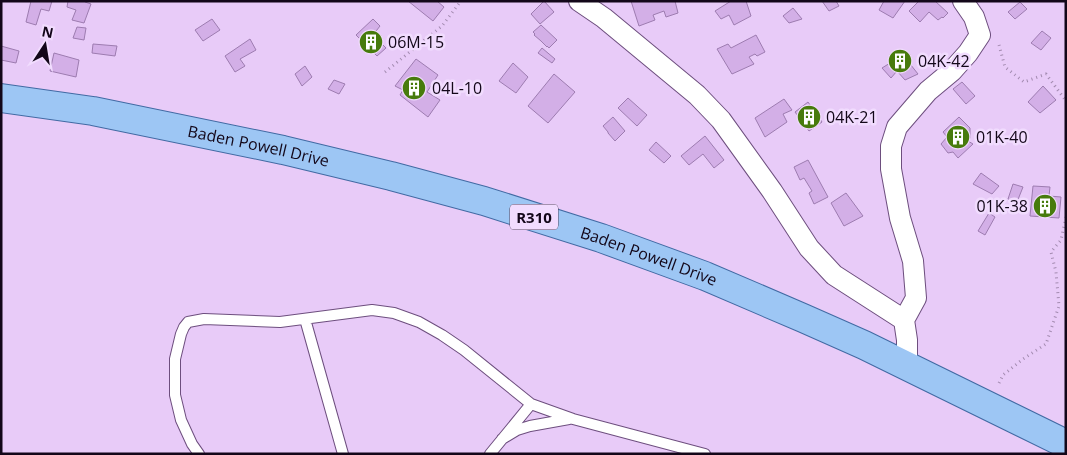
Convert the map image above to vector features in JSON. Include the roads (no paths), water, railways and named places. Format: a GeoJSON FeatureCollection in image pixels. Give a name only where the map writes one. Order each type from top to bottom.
{"type":"FeatureCollection","features":[{"type":"Feature","properties":{"kind":"main road","name":"Baden Powell Drive"},"geometry":{"type":"LineString","coordinates":[[1,98],[93,111],[264,146],[391,176],[484,201],[601,238],[706,276],[864,345],[1066,444]]}},
{"type":"Feature","properties":{"kind":"street"},"geometry":{"type":"LineString","coordinates":[[579,1],[604,18],[690,89],[721,120],[772,191],[809,248],[834,275],[904,320]]}},
{"type":"Feature","properties":{"kind":"street"},"geometry":{"type":"LineString","coordinates":[[907,367],[907,340],[904,320],[916,298],[912,261],[900,218],[891,169],[891,146],[897,127],[928,90],[952,71],[968,53],[980,35],[969,9]]}},
{"type":"Feature","properties":{"kind":"lane"},"geometry":{"type":"LineString","coordinates":[[199,454],[192,444],[181,420],[175,395],[175,359],[181,334],[188,322],[204,319],[271,322],[372,310],[394,313],[419,322],[442,334],[531,404],[573,419],[705,454]]}},
{"type":"Feature","properties":{"kind":"lane"},"geometry":{"type":"LineString","coordinates":[[305,319],[343,454]]}},
{"type":"Feature","properties":{"kind":"lane"},"geometry":{"type":"LineString","coordinates":[[490,454],[531,404]]}},
{"type":"Feature","properties":{"kind":"lane"},"geometry":{"type":"LineString","coordinates":[[502,439],[516,430],[530,426],[573,419]]}},
{"type":"Feature","properties":{"kind":"place","name":"06M-15"},"geometry":{"type":"Point","coordinates":[371,42]}},
{"type":"Feature","properties":{"kind":"place","name":"04K-42"},"geometry":{"type":"Point","coordinates":[900,61]}},
{"type":"Feature","properties":{"kind":"place","name":"04L-10"},"geometry":{"type":"Point","coordinates":[414,88]}},
{"type":"Feature","properties":{"kind":"place","name":"04K-21"},"geometry":{"type":"Point","coordinates":[809,117]}},
{"type":"Feature","properties":{"kind":"place","name":"01K-40"},"geometry":{"type":"Point","coordinates":[958,137]}},
{"type":"Feature","properties":{"kind":"place","name":"01K-38"},"geometry":{"type":"Point","coordinates":[1045,206]}}]}
